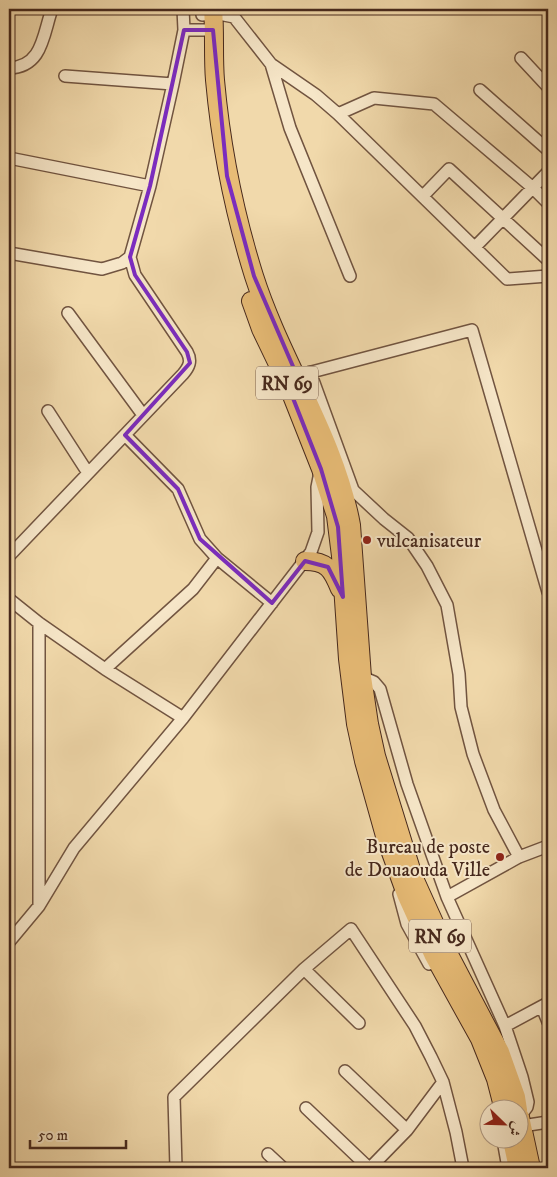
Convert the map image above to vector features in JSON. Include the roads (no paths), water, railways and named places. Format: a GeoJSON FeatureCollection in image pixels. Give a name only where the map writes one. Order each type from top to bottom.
{"type":"FeatureCollection","features":[{"type":"Feature","properties":{"kind":"main road","name":"RN 69"},"geometry":{"type":"LineString","coordinates":[[207,18],[209,131],[217,178],[228,226],[261,329],[298,377],[326,463],[338,527],[349,669],[356,724],[364,761],[387,842]]}},
{"type":"Feature","properties":{"kind":"main road","name":"RN 69"},"geometry":{"type":"LineString","coordinates":[[326,463],[348,505],[362,677],[376,756],[413,876],[442,940],[500,1052],[516,1100]]}},
{"type":"Feature","properties":{"kind":"main road"},"geometry":{"type":"LineString","coordinates":[[305,561],[318,562],[328,567],[336,579],[343,597]]}},
{"type":"Feature","properties":{"kind":"main road"},"geometry":{"type":"LineString","coordinates":[[387,842],[406,894],[434,956],[480,1038],[496,1079],[501,1100]]}},
{"type":"Feature","properties":{"kind":"main road"},"geometry":{"type":"LineString","coordinates":[[518,1150],[518,1168]]}},
{"type":"Feature","properties":{"kind":"main road","name":"RN 69"},"geometry":{"type":"LineString","coordinates":[[526,1150],[531,1168]]}},
{"type":"Feature","properties":{"kind":"street"},"geometry":{"type":"LineString","coordinates":[[9,68],[25,65],[35,57],[42,46],[52,9]]}},
{"type":"Feature","properties":{"kind":"street"},"geometry":{"type":"LineString","coordinates":[[9,556],[188,369],[190,357],[136,274],[130,257],[150,186],[173,84],[184,30],[183,9]]}},
{"type":"Feature","properties":{"kind":"street"},"geometry":{"type":"LineString","coordinates":[[184,30],[207,18],[227,14],[234,17],[271,64],[316,95],[338,114],[507,279],[548,276]]}},
{"type":"Feature","properties":{"kind":"street"},"geometry":{"type":"LineString","coordinates":[[521,58],[548,87]]}},
{"type":"Feature","properties":{"kind":"street"},"geometry":{"type":"LineString","coordinates":[[271,64],[290,128],[350,276]]}},
{"type":"Feature","properties":{"kind":"street"},"geometry":{"type":"LineString","coordinates":[[65,76],[173,84]]}},
{"type":"Feature","properties":{"kind":"street"},"geometry":{"type":"LineString","coordinates":[[480,90],[548,150]]}},
{"type":"Feature","properties":{"kind":"street"},"geometry":{"type":"LineString","coordinates":[[338,114],[374,98],[434,104],[548,203]]}},
{"type":"Feature","properties":{"kind":"street"},"geometry":{"type":"LineString","coordinates":[[9,158],[150,186]]}},
{"type":"Feature","properties":{"kind":"street"},"geometry":{"type":"LineString","coordinates":[[423,196],[449,169],[548,260]]}},
{"type":"Feature","properties":{"kind":"street"},"geometry":{"type":"LineString","coordinates":[[475,248],[548,172]]}},
{"type":"Feature","properties":{"kind":"street"},"geometry":{"type":"LineString","coordinates":[[9,253],[102,269],[122,263],[130,257]]}},
{"type":"Feature","properties":{"kind":"street"},"geometry":{"type":"LineString","coordinates":[[68,313],[143,415]]}},
{"type":"Feature","properties":{"kind":"street"},"geometry":{"type":"LineString","coordinates":[[519,857],[494,810],[473,754],[461,707],[459,674],[447,605],[408,538],[384,519],[354,490],[298,377],[472,330],[548,592]]}},
{"type":"Feature","properties":{"kind":"street"},"geometry":{"type":"LineString","coordinates":[[48,411],[88,473]]}},
{"type":"Feature","properties":{"kind":"street"},"geometry":{"type":"LineString","coordinates":[[125,435],[178,489],[200,539],[217,558],[272,603]]}},
{"type":"Feature","properties":{"kind":"street"},"geometry":{"type":"LineString","coordinates":[[9,942],[39,906],[74,848],[183,718],[311,552],[318,532],[317,487],[326,463]]}},
{"type":"Feature","properties":{"kind":"street"},"geometry":{"type":"LineString","coordinates":[[105,669],[193,589],[217,558]]}},
{"type":"Feature","properties":{"kind":"street"},"geometry":{"type":"LineString","coordinates":[[9,599],[39,623],[105,669],[183,718]]}},
{"type":"Feature","properties":{"kind":"street"},"geometry":{"type":"LineString","coordinates":[[39,623],[39,906]]}},
{"type":"Feature","properties":{"kind":"street"},"geometry":{"type":"LineString","coordinates":[[362,677],[374,682],[380,689],[407,784],[447,897],[505,1026],[527,1095],[527,1100]]}},
{"type":"Feature","properties":{"kind":"street"},"geometry":{"type":"LineString","coordinates":[[387,842],[407,924],[473,1042],[489,1082],[494,1100]]}},
{"type":"Feature","properties":{"kind":"street"},"geometry":{"type":"LineString","coordinates":[[447,897],[519,857],[548,846]]}},
{"type":"Feature","properties":{"kind":"street"},"geometry":{"type":"LineString","coordinates":[[176,1168],[174,1097],[304,969],[351,929],[354,930],[414,1026],[443,1082],[463,1163]]}},
{"type":"Feature","properties":{"kind":"street"},"geometry":{"type":"LineString","coordinates":[[304,969],[359,1023]]}},
{"type":"Feature","properties":{"kind":"street"},"geometry":{"type":"LineString","coordinates":[[505,1026],[545,1005],[548,1022]]}},
{"type":"Feature","properties":{"kind":"street"},"geometry":{"type":"LineString","coordinates":[[345,1071],[408,1130]]}},
{"type":"Feature","properties":{"kind":"street"},"geometry":{"type":"LineString","coordinates":[[306,1108],[370,1168],[408,1130],[443,1082]]}},
{"type":"Feature","properties":{"kind":"street"},"geometry":{"type":"LineString","coordinates":[[530,1122],[548,1122]]}},
{"type":"Feature","properties":{"kind":"street"},"geometry":{"type":"LineString","coordinates":[[505,1150],[508,1168]]}},
{"type":"Feature","properties":{"kind":"street"},"geometry":{"type":"LineString","coordinates":[[268,1154],[283,1168]]}},
{"type":"Feature","properties":{"kind":"place","name":"vulcanisateur"},"geometry":{"type":"Point","coordinates":[367,540]}},
{"type":"Feature","properties":{"kind":"place","name":"Bureau de poste de Douaouda Ville"},"geometry":{"type":"Point","coordinates":[500,857]}}]}
